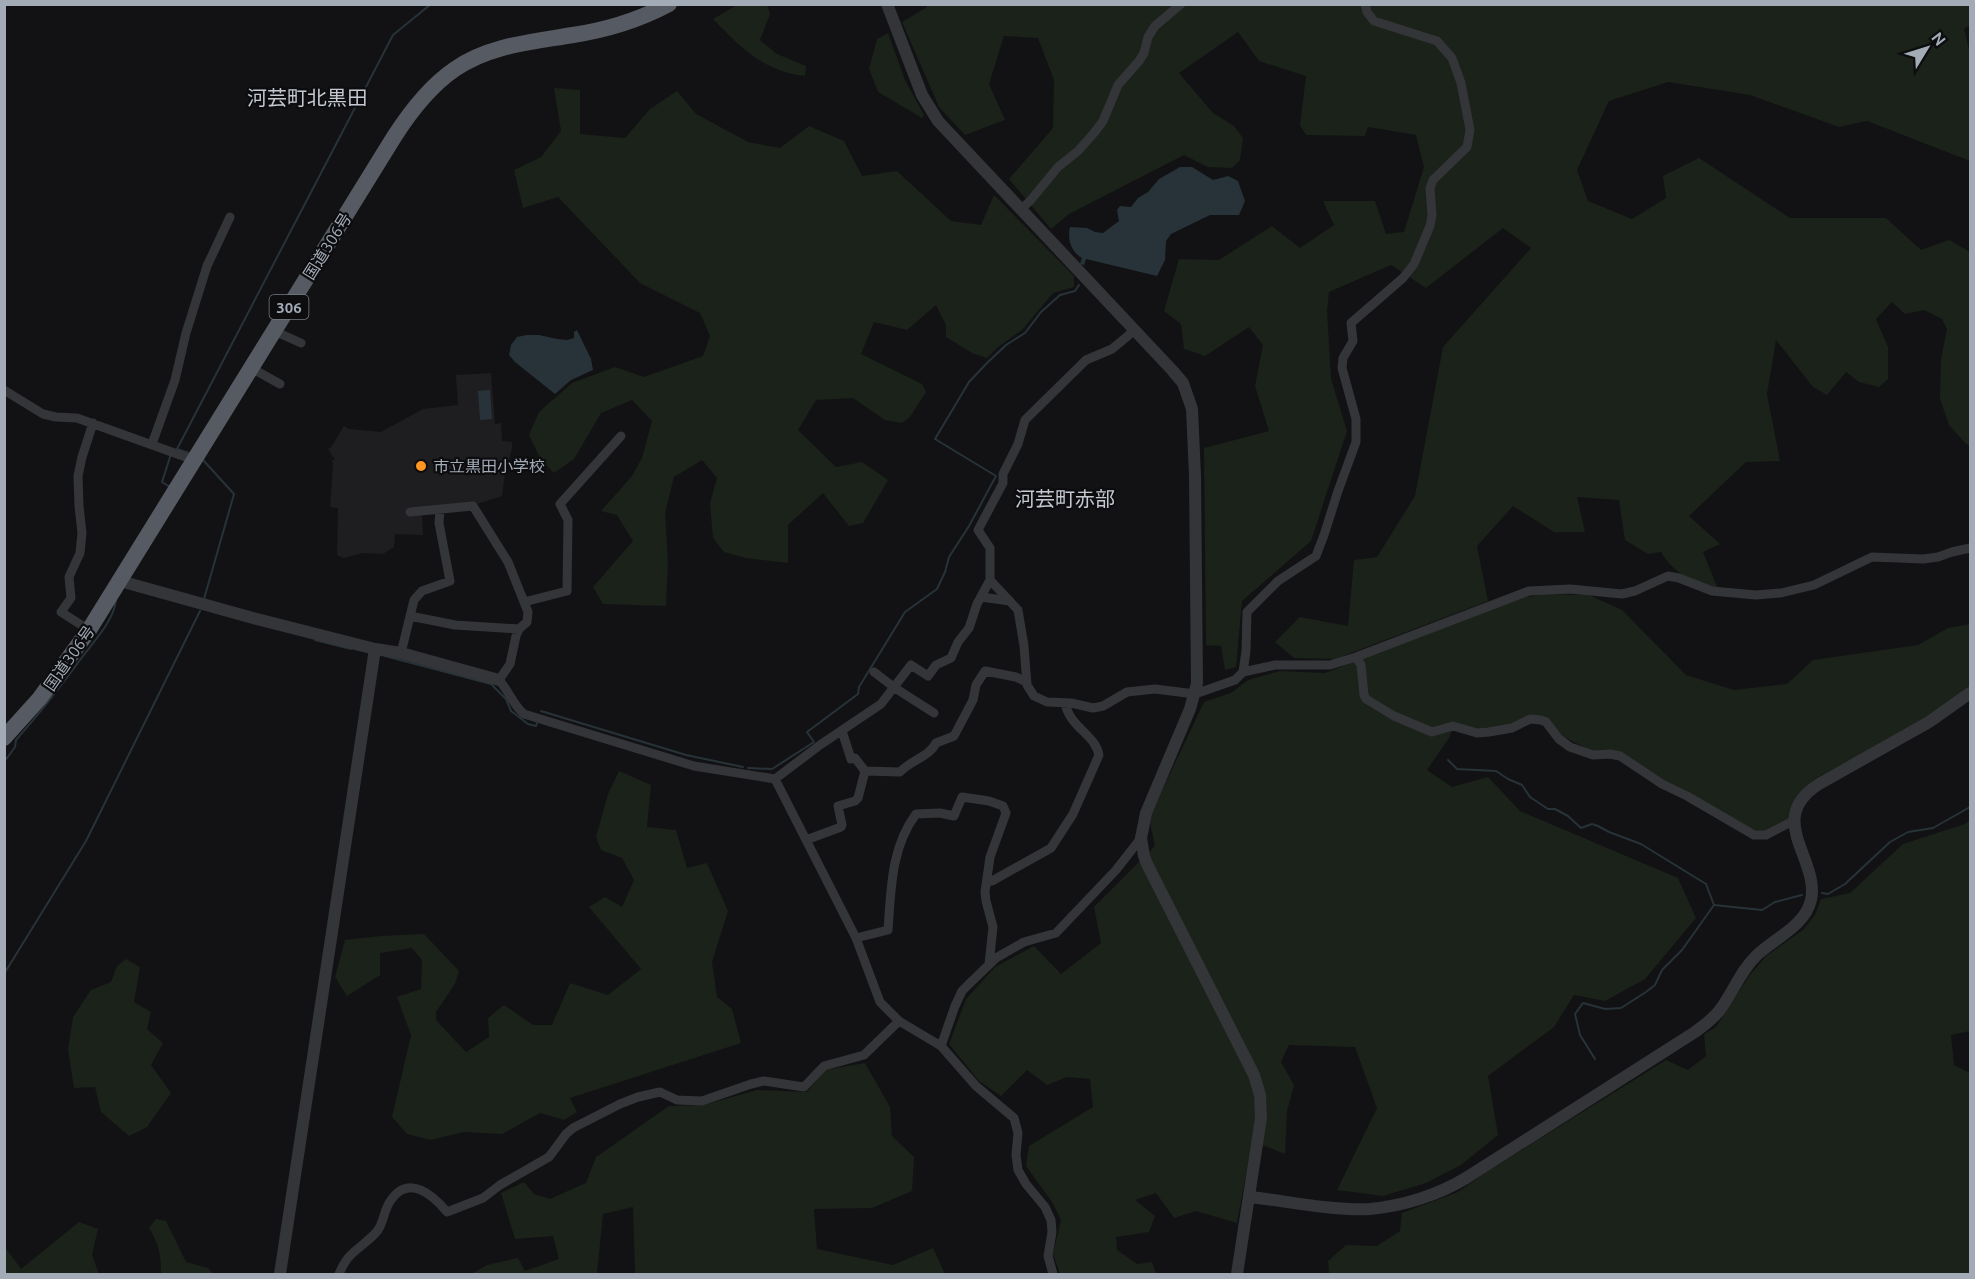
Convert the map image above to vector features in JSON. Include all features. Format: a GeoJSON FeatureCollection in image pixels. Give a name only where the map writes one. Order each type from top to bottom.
{"type":"FeatureCollection","features":[{"type":"Feature","properties":{"kind":"highway","name":"国道306号"},"geometry":{"type":"LineString","coordinates":[[6,733],[53,682],[88,630],[406,117],[425,95],[448,74],[473,58],[521,43],[608,28],[669,4]]}},
{"type":"Feature","properties":{"kind":"street"},"geometry":{"type":"LineString","coordinates":[[887,4],[922,95],[938,121],[1183,383],[1192,409],[1197,683],[1195,694],[1149,805],[1141,838],[1147,864],[1231,1029],[1257,1085],[1262,1107],[1237,1275]]}},
{"type":"Feature","properties":{"kind":"street"},"geometry":{"type":"LineString","coordinates":[[1021,210],[1058,167],[1078,152],[1094,133],[1103,121],[1118,85],[1144,53],[1148,38],[1155,26],[1181,4]]}},
{"type":"Feature","properties":{"kind":"street"},"geometry":{"type":"LineString","coordinates":[[1243,672],[1247,612],[1278,581],[1316,556],[1353,452],[1356,442],[1356,420],[1342,368],[1344,358],[1353,341],[1351,323],[1403,278],[1414,264],[1430,226],[1432,214],[1430,188],[1433,180],[1469,143],[1468,119],[1461,83],[1452,58],[1437,41],[1374,21],[1367,12],[1365,4]]}},
{"type":"Feature","properties":{"kind":"street"},"geometry":{"type":"LineString","coordinates":[[152,444],[175,380],[186,333],[207,266],[230,217]]}},
{"type":"Feature","properties":{"kind":"street"},"geometry":{"type":"LineString","coordinates":[[274,330],[301,343]]}},
{"type":"Feature","properties":{"kind":"street"},"geometry":{"type":"LineString","coordinates":[[120,581],[500,680],[518,709],[532,717],[694,766],[775,779],[881,704],[911,665],[928,676],[936,665],[951,658],[958,642],[969,628],[990,580],[990,548],[978,530],[1003,483],[1003,474],[1018,444],[1025,420],[1086,360],[1112,349],[1135,330]]}},
{"type":"Feature","properties":{"kind":"street"},"geometry":{"type":"LineString","coordinates":[[251,368],[280,384]]}},
{"type":"Feature","properties":{"kind":"street"},"geometry":{"type":"LineString","coordinates":[[4,390],[43,414],[77,418],[194,460]]}},
{"type":"Feature","properties":{"kind":"street"},"geometry":{"type":"LineString","coordinates":[[88,630],[61,612],[70,598],[69,577],[80,553],[82,533],[78,476],[93,423]]}},
{"type":"Feature","properties":{"kind":"street"},"geometry":{"type":"LineString","coordinates":[[524,602],[567,591],[568,520],[560,504],[621,436]]}},
{"type":"Feature","properties":{"kind":"street"},"geometry":{"type":"LineString","coordinates":[[410,512],[473,506],[508,561],[529,617],[519,629],[510,664],[500,680]]}},
{"type":"Feature","properties":{"kind":"street"},"geometry":{"type":"LineString","coordinates":[[401,653],[414,600],[419,594],[450,581],[439,523],[440,510]]}},
{"type":"Feature","properties":{"kind":"street"},"geometry":{"type":"LineString","coordinates":[[990,580],[1018,610],[1027,671],[1026,682],[1030,690],[1039,699],[1047,702],[1071,703],[1093,708],[1103,706],[1127,692],[1155,689],[1195,694],[1234,680],[1243,672],[1275,665],[1330,665],[1529,591],[1570,589],[1622,594],[1635,591],[1668,576],[1712,591],[1756,595],[1781,593],[1814,585],[1872,557],[1923,559],[1971,548]]}},
{"type":"Feature","properties":{"kind":"street"},"geometry":{"type":"LineString","coordinates":[[981,597],[1010,600]]}},
{"type":"Feature","properties":{"kind":"street"},"geometry":{"type":"LineString","coordinates":[[410,616],[455,625],[519,629]]}},
{"type":"Feature","properties":{"kind":"street"},"geometry":{"type":"LineString","coordinates":[[280,1275],[375,649]]}},
{"type":"Feature","properties":{"kind":"street"},"geometry":{"type":"LineString","coordinates":[[1356,657],[1361,665],[1366,699],[1394,716],[1408,720],[1428,731],[1453,726],[1477,733],[1489,732],[1512,728],[1530,719],[1541,720],[1546,722],[1559,739],[1570,747],[1593,756],[1610,754],[1620,756],[1662,784],[1688,796],[1754,835],[1766,835],[1795,820]]}},
{"type":"Feature","properties":{"kind":"street"},"geometry":{"type":"LineString","coordinates":[[865,771],[900,772],[910,762],[934,747],[936,743],[954,736],[985,671],[1016,677],[1026,682]]}},
{"type":"Feature","properties":{"kind":"street"},"geometry":{"type":"LineString","coordinates":[[874,672],[934,713]]}},
{"type":"Feature","properties":{"kind":"street"},"geometry":{"type":"LineString","coordinates":[[1250,1197],[1339,1208],[1369,1209],[1394,1205],[1442,1191],[1695,1032],[1718,1013],[1749,963],[1795,925],[1809,907],[1811,886],[1798,844],[1795,820],[1801,802],[1814,787],[1929,722],[1971,693]]}},
{"type":"Feature","properties":{"kind":"street"},"geometry":{"type":"LineString","coordinates":[[988,882],[1051,848],[1073,814],[1095,764],[1099,754],[1098,749],[1071,719],[1065,703]]}},
{"type":"Feature","properties":{"kind":"street"},"geometry":{"type":"LineString","coordinates":[[842,731],[851,759],[855,758],[865,771]]}},
{"type":"Feature","properties":{"kind":"street"},"geometry":{"type":"LineString","coordinates":[[806,840],[842,825],[838,807],[858,798],[865,771]]}},
{"type":"Feature","properties":{"kind":"street"},"geometry":{"type":"LineString","coordinates":[[775,779],[856,938],[880,1002],[899,1021],[941,1046],[976,1086],[1011,1114],[1016,1122],[1018,1170],[1026,1185],[1045,1207],[1051,1220],[1052,1233],[1048,1256],[1053,1275]]}},
{"type":"Feature","properties":{"kind":"street"},"geometry":{"type":"LineString","coordinates":[[856,938],[888,930],[899,844],[916,814],[940,813],[954,816],[962,797],[989,801],[1003,807],[1006,817],[990,857],[986,901],[993,927],[989,964]]}},
{"type":"Feature","properties":{"kind":"street"},"geometry":{"type":"LineString","coordinates":[[941,1046],[962,991],[989,964],[1023,942],[1056,933],[1116,870],[1141,838]]}},
{"type":"Feature","properties":{"kind":"street"},"geometry":{"type":"LineString","coordinates":[[339,1275],[348,1258],[379,1228],[390,1201],[403,1189],[413,1188],[426,1191],[436,1198],[447,1212],[459,1209],[483,1198],[500,1185],[549,1157],[573,1128],[621,1104],[657,1092],[676,1100],[702,1101],[759,1082],[804,1087],[824,1066],[864,1055],[899,1021]]}},
{"type":"Feature","properties":{"kind":"shaded area"},"geometry":{"type":"Polygon","coordinates":[[[926,4],[1970,5],[1970,25],[1964,29],[1970,53],[1970,161],[1867,121],[1839,127],[1750,95],[1668,82],[1609,101],[1577,170],[1588,201],[1632,219],[1666,198],[1663,176],[1699,158],[1790,218],[1886,218],[1921,250],[1949,240],[1970,252],[1970,446],[1949,425],[1940,399],[1941,359],[1947,329],[1942,319],[1924,310],[1905,314],[1892,302],[1876,319],[1888,347],[1888,379],[1879,387],[1859,382],[1846,372],[1827,395],[1813,387],[1776,340],[1767,394],[1780,461],[1746,462],[1689,516],[1720,544],[1703,552],[1718,589],[1685,576],[1673,567],[1661,552],[1648,554],[1625,540],[1619,500],[1577,497],[1585,532],[1554,532],[1513,506],[1477,546],[1488,601],[1335,659],[1294,658],[1275,642],[1300,617],[1348,626],[1354,560],[1377,557],[1415,496],[1443,347],[1531,248],[1503,228],[1426,288],[1391,265],[1329,292],[1327,311],[1331,379],[1347,431],[1311,541],[1242,601],[1236,667],[1225,670],[1221,646],[1206,645],[1204,448],[1269,431],[1255,386],[1263,345],[1249,327],[1205,356],[1184,349],[1181,324],[1164,311],[1179,259],[1219,260],[1272,226],[1300,248],[1334,225],[1323,201],[1375,201],[1386,234],[1404,232],[1424,167],[1416,135],[1368,127],[1365,136],[1306,135],[1300,125],[1306,76],[1259,61],[1238,32],[1179,73],[1213,113],[1234,126],[1243,138],[1240,160],[1232,168],[1208,167],[1184,155],[1069,214],[1051,229],[1009,179],[1053,128],[1054,80],[1038,38],[1004,36],[989,84],[1005,120],[965,135],[939,107],[902,22],[927,7],[926,4]]]}},
{"type":"Feature","properties":{"kind":"shaded area"},"geometry":{"type":"Polygon","coordinates":[[[737,5],[767,5],[770,14],[760,40],[777,54],[806,66],[805,76],[790,74],[765,64],[743,48],[713,19],[737,5]]]}},
{"type":"Feature","properties":{"kind":"shaded area"},"geometry":{"type":"Polygon","coordinates":[[[888,33],[905,80],[924,115],[922,118],[878,92],[869,69],[877,39],[888,33]]]}},
{"type":"Feature","properties":{"kind":"shaded area"},"geometry":{"type":"Polygon","coordinates":[[[554,88],[580,90],[580,134],[625,138],[650,109],[677,91],[696,114],[748,142],[780,148],[809,126],[844,141],[862,176],[897,171],[951,221],[981,225],[994,195],[1074,276],[1074,287],[1053,293],[1022,330],[987,358],[972,353],[946,337],[946,325],[936,305],[907,330],[874,322],[861,354],[922,384],[926,392],[910,417],[902,423],[885,420],[853,398],[816,400],[798,430],[836,467],[862,462],[888,480],[863,523],[849,526],[823,493],[788,525],[788,563],[746,558],[724,552],[713,538],[710,503],[717,478],[702,460],[674,477],[665,513],[668,561],[666,606],[603,604],[593,587],[633,541],[617,515],[601,511],[632,476],[642,458],[652,421],[632,400],[601,413],[574,459],[554,473],[541,460],[529,435],[539,412],[572,383],[615,367],[644,377],[703,356],[710,336],[700,313],[640,283],[558,197],[523,208],[514,170],[541,157],[561,131],[554,88]]]}},
{"type":"Feature","properties":{"kind":"shaded area"},"geometry":{"type":"Polygon","coordinates":[[[1180,167],[1192,167],[1213,180],[1228,176],[1238,181],[1245,201],[1239,215],[1210,215],[1171,234],[1166,241],[1165,260],[1157,276],[1086,259],[1084,265],[1080,264],[1082,258],[1073,249],[1070,227],[1087,228],[1103,233],[1119,221],[1117,210],[1120,206],[1131,207],[1159,179],[1180,167]]]}},
{"type":"Feature","properties":{"kind":"shaded area"},"geometry":{"type":"Polygon","coordinates":[[[577,330],[591,359],[593,370],[571,380],[555,394],[509,355],[511,345],[517,337],[539,335],[567,340],[574,338],[574,332],[577,330]]]}},
{"type":"Feature","properties":{"kind":"shaded area","name":"市立黒田小学校"},"geometry":{"type":"Polygon","coordinates":[[[491,373],[495,424],[501,423],[502,441],[512,442],[502,496],[477,504],[475,502],[422,515],[423,535],[395,534],[394,547],[383,554],[363,553],[343,558],[337,555],[338,508],[330,507],[332,460],[335,460],[328,449],[344,426],[349,429],[381,432],[423,409],[458,405],[456,375],[491,373]]]}},
{"type":"Feature","properties":{"kind":"shaded area"},"geometry":{"type":"Polygon","coordinates":[[[490,390],[492,419],[480,420],[478,391],[490,390]]]}},
{"type":"Feature","properties":{"kind":"shaded area"},"geometry":{"type":"Polygon","coordinates":[[[1546,594],[1589,595],[1622,610],[1686,675],[1734,690],[1787,684],[1813,660],[1918,645],[1948,628],[1970,624],[1970,687],[1925,721],[1816,778],[1798,796],[1789,820],[1767,832],[1756,832],[1622,755],[1594,752],[1560,735],[1548,720],[1478,731],[1455,722],[1449,738],[1427,770],[1452,787],[1488,777],[1520,811],[1678,878],[1696,918],[1645,979],[1605,1001],[1574,995],[1554,1027],[1488,1076],[1498,1135],[1461,1165],[1426,1183],[1383,1196],[1337,1190],[1377,1108],[1355,1047],[1289,1045],[1281,1062],[1294,1085],[1287,1111],[1285,1154],[1252,1141],[1237,1223],[1196,1211],[1174,1218],[1156,1193],[1135,1200],[1155,1216],[1149,1232],[1116,1237],[1117,1250],[1137,1264],[1152,1262],[1156,1274],[1060,1274],[1053,1254],[1061,1220],[1052,1202],[1026,1166],[1029,1146],[1093,1107],[1090,1079],[1067,1077],[1047,1085],[1027,1070],[1001,1096],[979,1081],[949,1044],[966,999],[995,967],[1034,946],[1061,974],[1101,943],[1094,907],[1155,846],[1149,818],[1204,702],[1231,693],[1248,680],[1280,671],[1325,673],[1520,598],[1546,594]]]}},
{"type":"Feature","properties":{"kind":"shaded area"},"geometry":{"type":"Polygon","coordinates":[[[619,771],[651,785],[647,827],[676,830],[687,868],[707,863],[728,911],[712,962],[717,997],[732,1009],[741,1043],[570,1098],[577,1112],[564,1120],[540,1113],[502,1134],[464,1132],[430,1140],[407,1134],[392,1117],[411,1035],[397,997],[421,989],[422,960],[412,948],[380,953],[380,975],[347,996],[335,977],[345,940],[424,934],[459,971],[455,984],[436,1012],[436,1020],[466,1052],[489,1037],[488,1018],[504,1005],[533,1025],[552,1025],[570,983],[608,995],[641,969],[589,907],[605,897],[622,907],[634,880],[622,858],[601,850],[596,837],[608,794],[619,771]]]}},
{"type":"Feature","properties":{"kind":"shaded area"},"geometry":{"type":"Polygon","coordinates":[[[1970,820],[1970,1031],[1951,1035],[1954,1065],[1970,1073],[1970,1274],[1329,1274],[1328,1261],[1346,1245],[1377,1246],[1400,1231],[1402,1213],[1458,1192],[1666,1060],[1688,1070],[1706,1056],[1704,1034],[1716,1027],[1749,976],[1766,956],[1803,930],[1815,915],[1821,899],[1850,893],[1903,844],[1965,824],[1970,820]]]}},
{"type":"Feature","properties":{"kind":"shaded area"},"geometry":{"type":"Polygon","coordinates":[[[126,959],[140,967],[134,1002],[151,1012],[147,1029],[163,1043],[151,1065],[171,1093],[147,1127],[129,1136],[101,1112],[95,1087],[74,1088],[68,1050],[73,1017],[91,990],[111,982],[117,966],[126,959]]]}},
{"type":"Feature","properties":{"kind":"shaded area"},"geometry":{"type":"Polygon","coordinates":[[[865,1063],[890,1107],[892,1136],[914,1157],[912,1191],[872,1208],[814,1209],[817,1249],[893,1265],[933,1248],[945,1274],[635,1274],[633,1207],[603,1214],[597,1274],[471,1274],[487,1265],[518,1258],[525,1271],[559,1259],[553,1236],[515,1239],[501,1193],[524,1182],[534,1194],[550,1199],[586,1183],[596,1157],[669,1106],[704,1105],[757,1090],[807,1092],[825,1070],[865,1063]]]}},
{"type":"Feature","properties":{"kind":"shaded area"},"geometry":{"type":"Polygon","coordinates":[[[156,1219],[166,1221],[186,1262],[208,1268],[213,1274],[159,1274],[161,1273],[161,1261],[159,1250],[149,1228],[156,1219]]]}},
{"type":"Feature","properties":{"kind":"shaded area"},"geometry":{"type":"Polygon","coordinates":[[[79,1222],[98,1229],[92,1255],[99,1274],[5,1274],[5,1247],[21,1269],[79,1222]]]}},
{"type":"Feature","properties":{"kind":"waterway"},"geometry":{"type":"LineString","coordinates":[[189,453],[177,449],[393,35],[431,4]]}},
{"type":"Feature","properties":{"kind":"waterway"},"geometry":{"type":"LineString","coordinates":[[748,768],[772,769],[814,742],[807,732],[858,694],[859,687],[905,612],[937,589],[949,557],[996,476],[935,439],[969,382],[1006,345],[1025,333],[1041,312],[1060,295],[1075,291],[1079,285]]}},
{"type":"Feature","properties":{"kind":"waterway"},"geometry":{"type":"LineString","coordinates":[[170,487],[162,482],[171,454]]}},
{"type":"Feature","properties":{"kind":"waterway"},"geometry":{"type":"LineString","coordinates":[[203,460],[234,494],[204,599]]}},
{"type":"Feature","properties":{"kind":"waterway"},"geometry":{"type":"LineString","coordinates":[[4,762],[15,747],[16,740],[51,699],[103,630],[112,615],[116,600]]}},
{"type":"Feature","properties":{"kind":"waterway"},"geometry":{"type":"LineString","coordinates":[[4,974],[86,841],[200,611]]}},
{"type":"Feature","properties":{"kind":"waterway"},"geometry":{"type":"LineString","coordinates":[[315,640],[351,649]]}},
{"type":"Feature","properties":{"kind":"waterway"},"geometry":{"type":"LineString","coordinates":[[385,656],[491,684],[506,699],[511,711],[528,724],[536,726],[537,723]]}},
{"type":"Feature","properties":{"kind":"waterway"},"geometry":{"type":"LineString","coordinates":[[541,711],[686,755],[743,767]]}},
{"type":"Feature","properties":{"kind":"waterway"},"geometry":{"type":"LineString","coordinates":[[1448,760],[1457,769],[1496,771],[1522,785],[1530,797],[1548,809],[1555,809],[1568,816],[1581,828],[1592,824],[1641,844],[1706,884],[1714,905],[1762,910],[1775,902],[1802,895]]}},
{"type":"Feature","properties":{"kind":"waterway"},"geometry":{"type":"LineString","coordinates":[[1822,893],[1828,894],[1845,884],[1890,842],[1908,832],[1933,828],[1970,807]]}},
{"type":"Feature","properties":{"kind":"waterway"},"geometry":{"type":"LineString","coordinates":[[1595,1059],[1580,1035],[1575,1014],[1583,1003],[1605,1009],[1621,1008],[1646,992],[1655,985],[1662,970],[1682,950],[1714,905]]}},
{"type":"Feature","properties":{"kind":"place","name":"市立黒田小学校"},"geometry":{"type":"Point","coordinates":[421,466]}},
{"type":"Feature","properties":{"kind":"district","name":"河芸町北黒田"},"geometry":{"type":"Point","coordinates":[307,97]}},
{"type":"Feature","properties":{"kind":"district","name":"河芸町赤部"},"geometry":{"type":"Point","coordinates":[1065,498]}}]}
